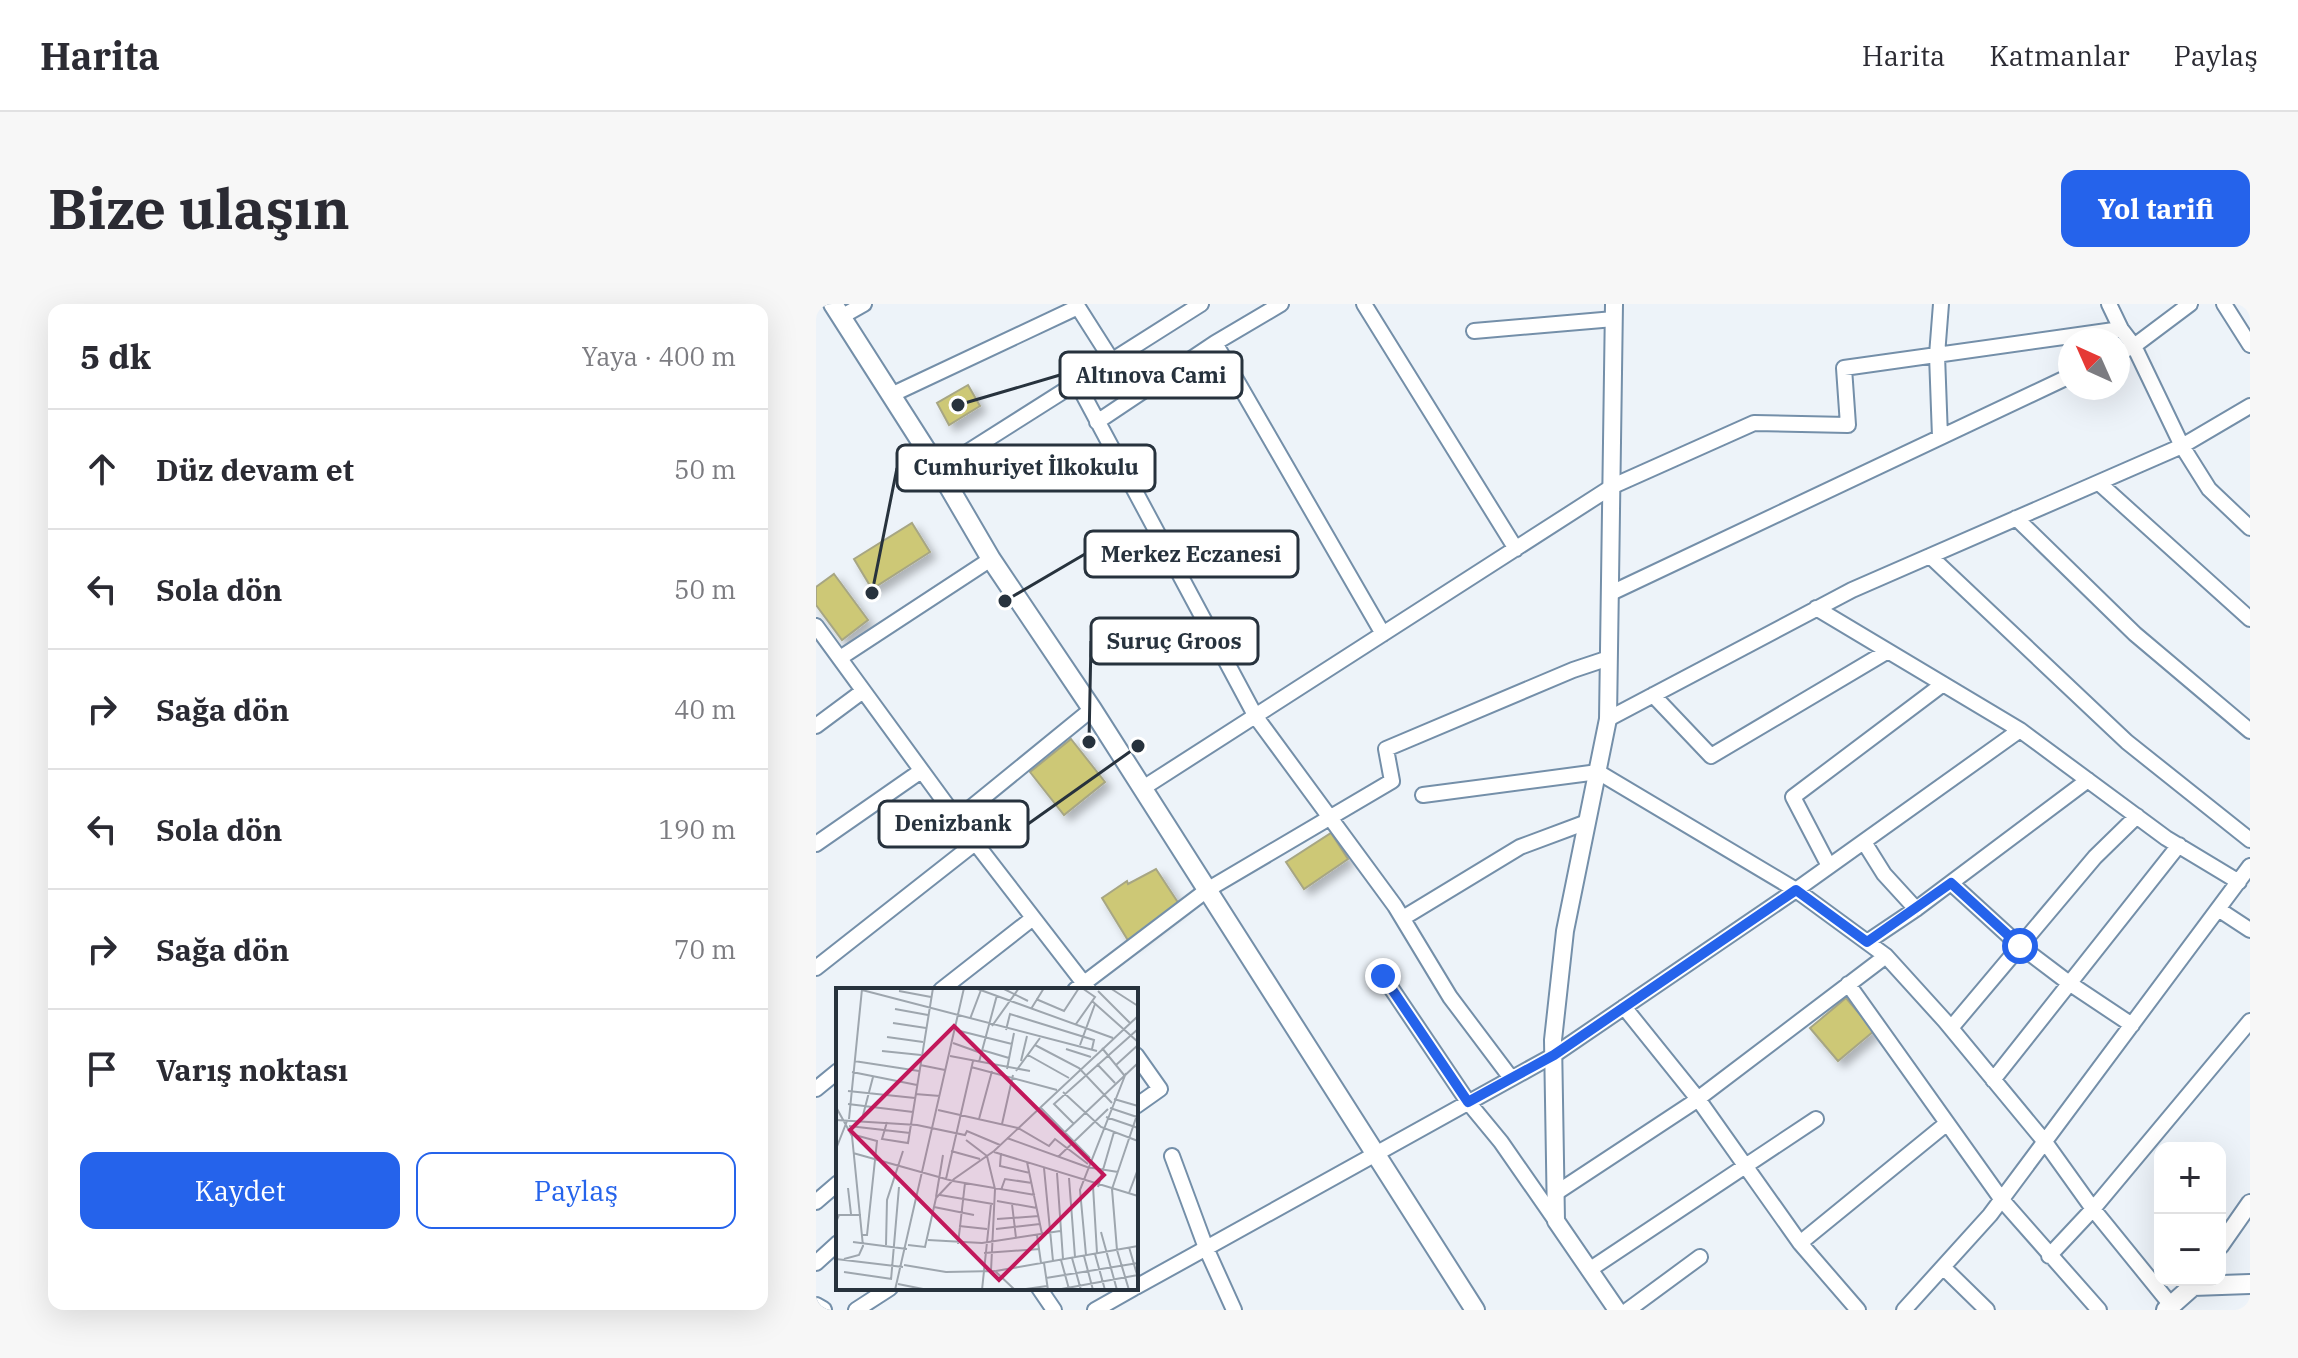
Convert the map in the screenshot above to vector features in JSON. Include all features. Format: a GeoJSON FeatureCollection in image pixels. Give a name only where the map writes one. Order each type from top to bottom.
{"type":"FeatureCollection","features":[{"type":"Feature","properties":{"kind":"main road"},"geometry":{"type":"LineString","coordinates":[[837,311],[939,470],[991,559],[1143,788],[1475,1310]]}},
{"type":"Feature","properties":{"kind":"main road"},"geometry":{"type":"LineString","coordinates":[[2226,1284],[2250,1284]]}},
{"type":"Feature","properties":{"kind":"main road"},"geometry":{"type":"LineString","coordinates":[[2171,1306],[2192,1286]]}},
{"type":"Feature","properties":{"kind":"street"},"geometry":{"type":"LineString","coordinates":[[837,311],[864,304]]}},
{"type":"Feature","properties":{"kind":"street"},"geometry":{"type":"LineString","coordinates":[[939,470],[1201,304]]}},
{"type":"Feature","properties":{"kind":"street"},"geometry":{"type":"LineString","coordinates":[[1097,422],[1215,343],[1281,304]]}},
{"type":"Feature","properties":{"kind":"street"},"geometry":{"type":"LineString","coordinates":[[1364,304],[1516,549]]}},
{"type":"Feature","properties":{"kind":"street"},"geometry":{"type":"LineString","coordinates":[[1940,437],[1937,355],[1941,304]]}},
{"type":"Feature","properties":{"kind":"street"},"geometry":{"type":"LineString","coordinates":[[2109,304],[2121,328]]}},
{"type":"Feature","properties":{"kind":"street"},"geometry":{"type":"LineString","coordinates":[[2130,348],[2190,304]]}},
{"type":"Feature","properties":{"kind":"street"},"geometry":{"type":"LineString","coordinates":[[2224,304],[2250,345]]}},
{"type":"Feature","properties":{"kind":"street"},"geometry":{"type":"LineString","coordinates":[[891,395],[1077,305],[1111,359]]}},
{"type":"Feature","properties":{"kind":"street"},"geometry":{"type":"LineString","coordinates":[[1474,331],[1614,312],[1608,719],[1565,931],[1554,1055],[1556,1221]]}},
{"type":"Feature","properties":{"kind":"street"},"geometry":{"type":"LineString","coordinates":[[1143,788],[1613,486],[1754,423],[1848,425],[1844,368],[2058,338]]}},
{"type":"Feature","properties":{"kind":"street"},"geometry":{"type":"LineString","coordinates":[[2130,341],[2182,446],[2209,489],[2250,528]]}},
{"type":"Feature","properties":{"kind":"street"},"geometry":{"type":"LineString","coordinates":[[1215,343],[1383,634]]}},
{"type":"Feature","properties":{"kind":"street"},"geometry":{"type":"LineString","coordinates":[[1076,381],[1256,717],[1403,918],[1450,997],[1511,1078]]}},
{"type":"Feature","properties":{"kind":"street"},"geometry":{"type":"LineString","coordinates":[[1611,593],[2058,382]]}},
{"type":"Feature","properties":{"kind":"street"},"geometry":{"type":"LineString","coordinates":[[1608,719],[1852,590],[2182,446],[2250,407]]}},
{"type":"Feature","properties":{"kind":"street"},"geometry":{"type":"LineString","coordinates":[[2099,483],[2250,619]]}},
{"type":"Feature","properties":{"kind":"street"},"geometry":{"type":"LineString","coordinates":[[2016,518],[2135,634],[2250,731]]}},
{"type":"Feature","properties":{"kind":"street"},"geometry":{"type":"LineString","coordinates":[[1930,556],[2127,742],[2250,840]]}},
{"type":"Feature","properties":{"kind":"street"},"geometry":{"type":"LineString","coordinates":[[840,658],[991,559]]}},
{"type":"Feature","properties":{"kind":"street"},"geometry":{"type":"LineString","coordinates":[[1816,608],[2020,730],[2137,816],[2239,882]]}},
{"type":"Feature","properties":{"kind":"street"},"geometry":{"type":"LineString","coordinates":[[816,626],[1082,988],[1207,890],[1392,781],[1386,749],[1573,670],[1609,658]]}},
{"type":"Feature","properties":{"kind":"street"},"geometry":{"type":"LineString","coordinates":[[1653,695],[1711,756],[1888,651]]}},
{"type":"Feature","properties":{"kind":"street"},"geometry":{"type":"LineString","coordinates":[[1829,866],[1793,797],[1943,684]]}},
{"type":"Feature","properties":{"kind":"street"},"geometry":{"type":"LineString","coordinates":[[816,726],[863,691]]}},
{"type":"Feature","properties":{"kind":"street"},"geometry":{"type":"LineString","coordinates":[[957,819],[1092,709]]}},
{"type":"Feature","properties":{"kind":"street"},"geometry":{"type":"LineString","coordinates":[[1138,1286],[1554,1055],[1796,890],[2020,730]]}},
{"type":"Feature","properties":{"kind":"street"},"geometry":{"type":"LineString","coordinates":[[816,844],[921,771]]}},
{"type":"Feature","properties":{"kind":"street"},"geometry":{"type":"LineString","coordinates":[[1423,795],[1598,772],[1796,890],[1886,956],[1951,1028],[2045,1142],[2093,1209],[2171,1306]]}},
{"type":"Feature","properties":{"kind":"street"},"geometry":{"type":"LineString","coordinates":[[1867,942],[2088,780]]}},
{"type":"Feature","properties":{"kind":"street"},"geometry":{"type":"LineString","coordinates":[[1951,1028],[2095,857],[2137,816]]}},
{"type":"Feature","properties":{"kind":"street"},"geometry":{"type":"LineString","coordinates":[[1403,918],[1520,847],[1587,822]]}},
{"type":"Feature","properties":{"kind":"street"},"geometry":{"type":"LineString","coordinates":[[1864,842],[1884,874],[1916,909]]}},
{"type":"Feature","properties":{"kind":"street"},"geometry":{"type":"LineString","coordinates":[[816,968],[975,843]]}},
{"type":"Feature","properties":{"kind":"street"},"geometry":{"type":"LineString","coordinates":[[1993,1080],[2179,845]]}},
{"type":"Feature","properties":{"kind":"street"},"geometry":{"type":"LineString","coordinates":[[1904,1310],[2002,1200],[2250,866]]}},
{"type":"Feature","properties":{"kind":"street"},"geometry":{"type":"LineString","coordinates":[[1951,883],[2020,946],[2132,1025]]}},
{"type":"Feature","properties":{"kind":"street"},"geometry":{"type":"LineString","coordinates":[[2218,909],[2250,930]]}},
{"type":"Feature","properties":{"kind":"street"},"geometry":{"type":"LineString","coordinates":[[944,988],[1033,918]]}},
{"type":"Feature","properties":{"kind":"street"},"geometry":{"type":"LineString","coordinates":[[1556,1193],[1698,1099],[1886,956]]}},
{"type":"Feature","properties":{"kind":"street"},"geometry":{"type":"LineString","coordinates":[[1383,976],[1468,1102],[1501,1142],[1617,1310]]}},
{"type":"Feature","properties":{"kind":"street"},"geometry":{"type":"LineString","coordinates":[[1848,984],[2002,1200],[2099,1310]]}},
{"type":"Feature","properties":{"kind":"street"},"geometry":{"type":"LineString","coordinates":[[1624,1007],[1698,1099],[1800,1243],[1858,1310]]}},
{"type":"Feature","properties":{"kind":"street"},"geometry":{"type":"LineString","coordinates":[[2049,1256],[2093,1209],[2250,1021]]}},
{"type":"Feature","properties":{"kind":"street"},"geometry":{"type":"LineString","coordinates":[[1138,1058],[1160,1089],[1138,1105]]}},
{"type":"Feature","properties":{"kind":"street"},"geometry":{"type":"LineString","coordinates":[[816,1089],[836,1073]]}},
{"type":"Feature","properties":{"kind":"street"},"geometry":{"type":"LineString","coordinates":[[1589,1270],[1816,1119]]}},
{"type":"Feature","properties":{"kind":"street"},"geometry":{"type":"LineString","coordinates":[[1800,1243],[1946,1124]]}},
{"type":"Feature","properties":{"kind":"street"},"geometry":{"type":"LineString","coordinates":[[1172,1156],[1206,1248],[1234,1310]]}},
{"type":"Feature","properties":{"kind":"street"},"geometry":{"type":"LineString","coordinates":[[2226,1237],[2250,1203]]}},
{"type":"Feature","properties":{"kind":"street"},"geometry":{"type":"LineString","coordinates":[[816,1263],[836,1245]]}},
{"type":"Feature","properties":{"kind":"street"},"geometry":{"type":"LineString","coordinates":[[1628,1310],[1700,1257]]}},
{"type":"Feature","properties":{"kind":"street"},"geometry":{"type":"LineString","coordinates":[[1943,1267],[1987,1310]]}},
{"type":"Feature","properties":{"kind":"street"},"geometry":{"type":"LineString","coordinates":[[856,1310],[887,1290]]}},
{"type":"Feature","properties":{"kind":"street"},"geometry":{"type":"LineString","coordinates":[[1040,1290],[1054,1310]]}},
{"type":"Feature","properties":{"kind":"street"},"geometry":{"type":"LineString","coordinates":[[1095,1310],[1131,1290]]}},
{"type":"Feature","properties":{"kind":"street"},"geometry":{"type":"LineString","coordinates":[[816,1306],[823,1310]]}},
{"type":"Feature","properties":{"kind":"building"},"geometry":{"type":"Polygon","coordinates":[[[968,385],[980,406],[949,425],[937,403],[968,385]]]}},
{"type":"Feature","properties":{"kind":"building"},"geometry":{"type":"Polygon","coordinates":[[[912,523],[930,552],[872,589],[854,559],[912,523]]]}},
{"type":"Feature","properties":{"kind":"building"},"geometry":{"type":"Polygon","coordinates":[[[834,574],[868,620],[842,640],[816,605],[816,587],[834,574]]]}},
{"type":"Feature","properties":{"kind":"building"},"geometry":{"type":"Polygon","coordinates":[[[1071,739],[1105,782],[1064,815],[1030,772],[1071,739]]]}},
{"type":"Feature","properties":{"kind":"building"},"geometry":{"type":"Polygon","coordinates":[[[1331,833],[1348,859],[1304,889],[1286,862],[1331,833]]]}},
{"type":"Feature","properties":{"kind":"building"},"geometry":{"type":"Polygon","coordinates":[[[1156,869],[1179,904],[1129,942],[1102,898],[1127,881],[1128,884],[1156,869]]]}},
{"type":"Feature","properties":{"kind":"building"},"geometry":{"type":"Polygon","coordinates":[[[1846,998],[1874,1031],[1838,1061],[1810,1028],[1846,998]]]}},
{"type":"Feature","properties":{"kind":"place","name":"Altınova Cami"},"geometry":{"type":"Point","coordinates":[958,405]}},
{"type":"Feature","properties":{"kind":"place","name":"Cumhuriyet İlkokulu"},"geometry":{"type":"Point","coordinates":[872,593]}},
{"type":"Feature","properties":{"kind":"place","name":"Merkez Eczanesi"},"geometry":{"type":"Point","coordinates":[1005,601]}},
{"type":"Feature","properties":{"kind":"place","name":"Suruç Groos"},"geometry":{"type":"Point","coordinates":[1089,742]}},
{"type":"Feature","properties":{"kind":"place","name":"Denizbank"},"geometry":{"type":"Point","coordinates":[1138,746]}},
{"type":"Feature","properties":{"kind":"route"},"geometry":{"type":"LineString","coordinates":[[1383,976],[1468,1102],[1554,1055],[1796,890],[1867,942],[1951,883],[2020,946]]}}]}
